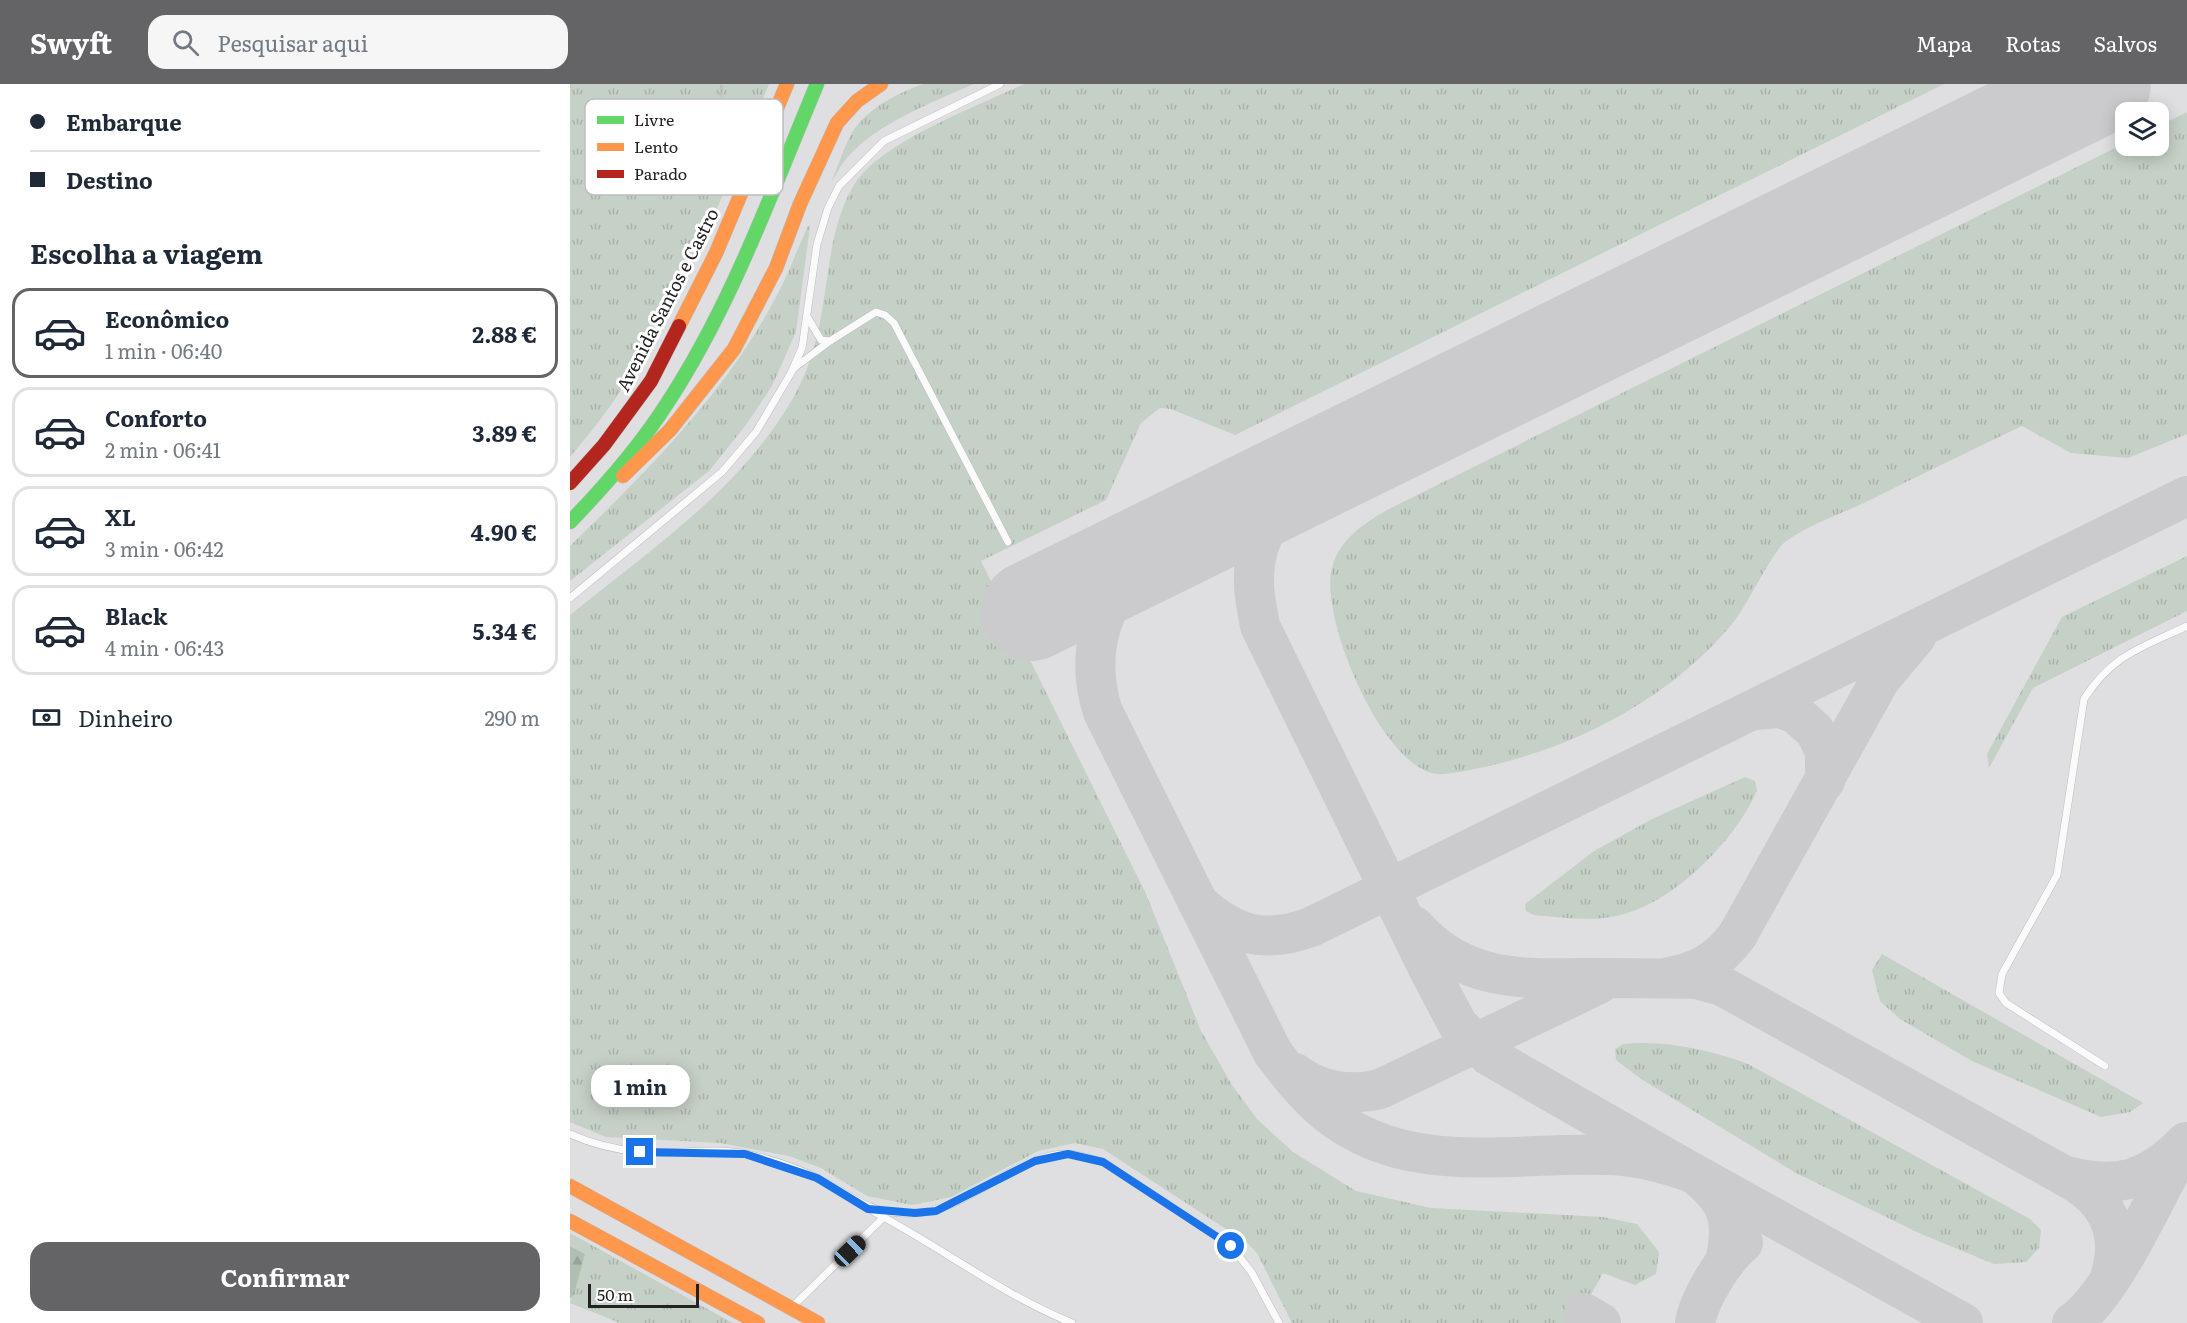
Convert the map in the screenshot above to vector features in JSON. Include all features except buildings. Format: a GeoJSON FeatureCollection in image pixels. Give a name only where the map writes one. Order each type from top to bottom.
{"type":"FeatureCollection","features":[{"type":"Feature","properties":{"kind":"main road","name":"Avenida Santos e Castro"},"geometry":{"type":"LineString","coordinates":[[782,99],[788,84]]}},
{"type":"Feature","properties":{"kind":"main road"},"geometry":{"type":"LineString","coordinates":[[783,163],[817,84]]}},
{"type":"Feature","properties":{"kind":"main road"},"geometry":{"type":"LineString","coordinates":[[589,503],[629,471],[670,430],[734,349],[772,277],[800,204],[837,123],[857,100],[881,84]]}},
{"type":"Feature","properties":{"kind":"main road","name":"Avenida Santos e Castro"},"geometry":{"type":"LineString","coordinates":[[570,483],[619,427],[651,381],[716,253],[741,195]]}},
{"type":"Feature","properties":{"kind":"main road"},"geometry":{"type":"LineString","coordinates":[[570,522],[589,503],[646,434],[686,372],[732,281],[769,195]]}},
{"type":"Feature","properties":{"kind":"main road"},"geometry":{"type":"LineString","coordinates":[[570,1186],[818,1323]]}},
{"type":"Feature","properties":{"kind":"main road"},"geometry":{"type":"LineString","coordinates":[[570,1221],[758,1323]]}},
{"type":"Feature","properties":{"kind":"lane"},"geometry":{"type":"LineString","coordinates":[[570,598],[722,472],[756,432],[802,348],[817,244],[828,208],[846,178],[884,141],[1000,84]]}},
{"type":"Feature","properties":{"kind":"lane"},"geometry":{"type":"LineString","coordinates":[[793,368],[876,312],[885,315],[894,323],[1008,542]]}},
{"type":"Feature","properties":{"kind":"lane"},"geometry":{"type":"LineString","coordinates":[[808,318],[821,340],[830,341]]}},
{"type":"Feature","properties":{"kind":"lane"},"geometry":{"type":"LineString","coordinates":[[2105,1066],[2006,1003],[1999,993],[2002,974],[2057,874],[2084,699],[2096,681],[2118,659],[2187,626]]}},
{"type":"Feature","properties":{"kind":"lane"},"geometry":{"type":"LineString","coordinates":[[570,1134],[603,1146],[640,1152],[745,1154],[817,1178],[1024,1301],[1072,1323]]}},
{"type":"Feature","properties":{"kind":"lane"},"geometry":{"type":"LineString","coordinates":[[868,1209],[894,1213],[936,1211],[1035,1161],[1068,1154],[1089,1158],[1103,1162],[1231,1246],[1252,1273],[1279,1323]]}},
{"type":"Feature","properties":{"kind":"lane"},"geometry":{"type":"LineString","coordinates":[[792,1308],[884,1217]]}},
{"type":"Feature","properties":{"kind":"path"},"geometry":{"type":"LineString","coordinates":[[719,99],[722,84]]}},
{"type":"Feature","properties":{"kind":"green space"},"geometry":{"type":"Polygon","coordinates":[[[570,84],[769,84],[763,99],[585,99],[585,195],[723,195],[660,326],[604,415],[570,457],[570,84]]]}},
{"type":"Feature","properties":{"kind":"green space"},"geometry":{"type":"Polygon","coordinates":[[[923,84],[974,84],[906,115],[872,135],[846,159],[831,183],[847,143],[859,123],[884,102],[923,84]]]}},
{"type":"Feature","properties":{"kind":"green space"},"geometry":{"type":"Polygon","coordinates":[[[1024,84],[1944,84],[1235,435],[1171,409],[1160,408],[1141,423],[1106,500],[981,561],[1146,894],[1201,1031],[1232,1085],[1257,1119],[1293,1152],[1356,1191],[1431,1208],[1603,1217],[1637,1224],[1659,1252],[1656,1274],[1635,1285],[1603,1273],[1575,1323],[1292,1323],[1257,1253],[1246,1242],[1103,1149],[1075,1143],[1038,1151],[951,1197],[912,1205],[867,1196],[821,1168],[789,1156],[720,1143],[606,1137],[570,1122],[570,615],[662,542],[721,490],[772,431],[793,398],[809,364],[822,313],[838,224],[851,190],[865,171],[880,158],[919,133],[1024,84]]]}},
{"type":"Feature","properties":{"kind":"green space"},"geometry":{"type":"Polygon","coordinates":[[[2187,112],[2187,434],[2128,458],[2071,453],[2022,426],[1864,503],[1813,525],[1785,542],[1773,556],[1738,616],[1704,654],[1673,681],[1603,725],[1526,756],[1485,767],[1445,774],[1423,769],[1401,752],[1380,725],[1346,657],[1330,591],[1335,558],[1346,541],[1361,527],[1387,510],[2115,148],[2115,156],[2169,156],[2169,121],[2187,112]]]}},
{"type":"Feature","properties":{"kind":"green space"},"geometry":{"type":"Polygon","coordinates":[[[808,226],[810,226],[796,332],[772,386],[746,425],[709,471],[570,581],[570,546],[656,460],[734,366],[776,297],[808,226]]]}},
{"type":"Feature","properties":{"kind":"green space"},"geometry":{"type":"Polygon","coordinates":[[[2187,556],[2187,611],[2033,688],[1989,768],[1987,754],[2062,617],[2187,556]]]}},
{"type":"Feature","properties":{"kind":"green space"},"geometry":{"type":"Polygon","coordinates":[[[1745,777],[1755,781],[1757,791],[1747,811],[1717,850],[1699,868],[1658,899],[1637,910],[1606,918],[1565,918],[1534,915],[1526,911],[1525,904],[1594,851],[1652,819],[1745,777]]]}},
{"type":"Feature","properties":{"kind":"green space"},"geometry":{"type":"Polygon","coordinates":[[[1882,954],[2143,1103],[2130,1112],[2101,1117],[1972,1061],[1900,1019],[1880,1001],[1872,970],[1882,954]]]}},
{"type":"Feature","properties":{"kind":"green space"},"geometry":{"type":"Polygon","coordinates":[[[1655,1043],[1687,1047],[1748,1064],[2030,1219],[2041,1230],[2039,1248],[2026,1262],[1994,1264],[1921,1234],[1796,1173],[1641,1079],[1616,1060],[1615,1049],[1623,1044],[1655,1043]]]}},
{"type":"Feature","properties":{"kind":"green space"},"geometry":{"type":"Polygon","coordinates":[[[570,1233],[733,1323],[620,1323],[570,1303],[585,1254],[570,1246],[570,1233]]]}},
{"type":"Feature","properties":{"kind":"green space"},"geometry":{"type":"Polygon","coordinates":[[[570,1246],[585,1254],[574,1294],[570,1299],[570,1246]]]}},
{"type":"Feature","properties":{"kind":"taxiway"},"geometry":{"type":"LineString","coordinates":[[1326,465],[1297,488],[1285,501],[1265,531],[1255,565],[1254,589],[1260,626],[1430,972],[1458,1025],[1489,1056],[1693,1173],[1705,1183],[1714,1192],[1726,1212],[1729,1234],[1725,1262]]}},
{"type":"Feature","properties":{"kind":"taxiway"},"geometry":{"type":"LineString","coordinates":[[1198,903],[1225,923],[1251,934],[1279,935],[1311,927],[2187,496]]}},
{"type":"Feature","properties":{"kind":"taxiway"},"geometry":{"type":"LineString","coordinates":[[1155,551],[1122,584],[1110,603],[1102,623],[1095,667],[1097,689],[1103,712],[1273,1053],[1312,1100],[1327,1113],[1360,1134],[1395,1148],[1432,1155],[1470,1157],[1623,1156],[1658,1162],[1693,1173],[1963,1323]]}},
{"type":"Feature","properties":{"kind":"taxiway"},"geometry":{"type":"LineString","coordinates":[[1669,977],[1690,972],[1708,964],[1737,936],[1880,680],[1916,637]]}},
{"type":"Feature","properties":{"kind":"taxiway"},"geometry":{"type":"LineString","coordinates":[[1755,710],[1780,708],[1796,714],[1815,731],[1825,752],[1825,781]]}},
{"type":"Feature","properties":{"kind":"taxiway"},"geometry":{"type":"LineString","coordinates":[[1414,926],[1433,944],[1453,958],[1495,973],[1541,978],[1696,979],[1722,986],[2063,1175],[2099,1182],[2130,1179],[2158,1166],[2186,1142]]}},
{"type":"Feature","properties":{"kind":"taxiway"},"geometry":{"type":"LineString","coordinates":[[1295,1073],[1315,1084],[1336,1091],[1358,1092],[1380,1089],[1599,984]]}},
{"type":"Feature","properties":{"kind":"taxiway"},"geometry":{"type":"LineString","coordinates":[[2072,1323],[2087,1310],[2117,1270],[2178,1156]]}},
{"type":"Feature","properties":{"kind":"taxiway"},"geometry":{"type":"LineString","coordinates":[[2066,1177],[2091,1194],[2108,1216],[2115,1243],[2111,1274]]}},
{"type":"Feature","properties":{"kind":"taxiway"},"geometry":{"type":"LineString","coordinates":[[1695,1323],[1697,1313],[1713,1280],[1728,1258],[1743,1243]]}},
{"type":"Feature","properties":{"kind":"taxiway"},"geometry":{"type":"LineString","coordinates":[[1584,1313],[1601,1323]]}},
{"type":"Feature","properties":{"kind":"runway"},"geometry":{"type":"LineString","coordinates":[[1031,611],[2101,84]]}},
{"type":"Feature","properties":{"kind":"traffic: fast"},"geometry":{"type":"LineString","coordinates":[[783,167],[817,84]]}},
{"type":"Feature","properties":{"kind":"traffic: fast"},"geometry":{"type":"LineString","coordinates":[[570,522],[634,450],[691,365],[731,287],[772,195]]}},
{"type":"Feature","properties":{"kind":"traffic: slow"},"geometry":{"type":"LineString","coordinates":[[781,99],[787,84]]}},
{"type":"Feature","properties":{"kind":"traffic: slow"},"geometry":{"type":"LineString","coordinates":[[623,476],[670,430],[734,349],[776,268],[800,204],[837,123],[857,101],[881,84]]}},
{"type":"Feature","properties":{"kind":"traffic: slow"},"geometry":{"type":"LineString","coordinates":[[679,326],[716,253],[740,195]]}},
{"type":"Feature","properties":{"kind":"traffic: slow"},"geometry":{"type":"LineString","coordinates":[[570,1186],[818,1323]]}},
{"type":"Feature","properties":{"kind":"traffic: slow"},"geometry":{"type":"LineString","coordinates":[[570,1221],[758,1323]]}},
{"type":"Feature","properties":{"kind":"traffic: jam"},"geometry":{"type":"LineString","coordinates":[[570,483],[604,445],[651,381],[679,326]]}},
{"type":"Feature","properties":{"kind":"route"},"geometry":{"type":"LineString","coordinates":[[640,1152],[745,1154],[772,1161],[817,1178],[868,1209],[894,1213],[936,1211],[1035,1161],[1068,1154],[1103,1162],[1231,1246]]}}]}
